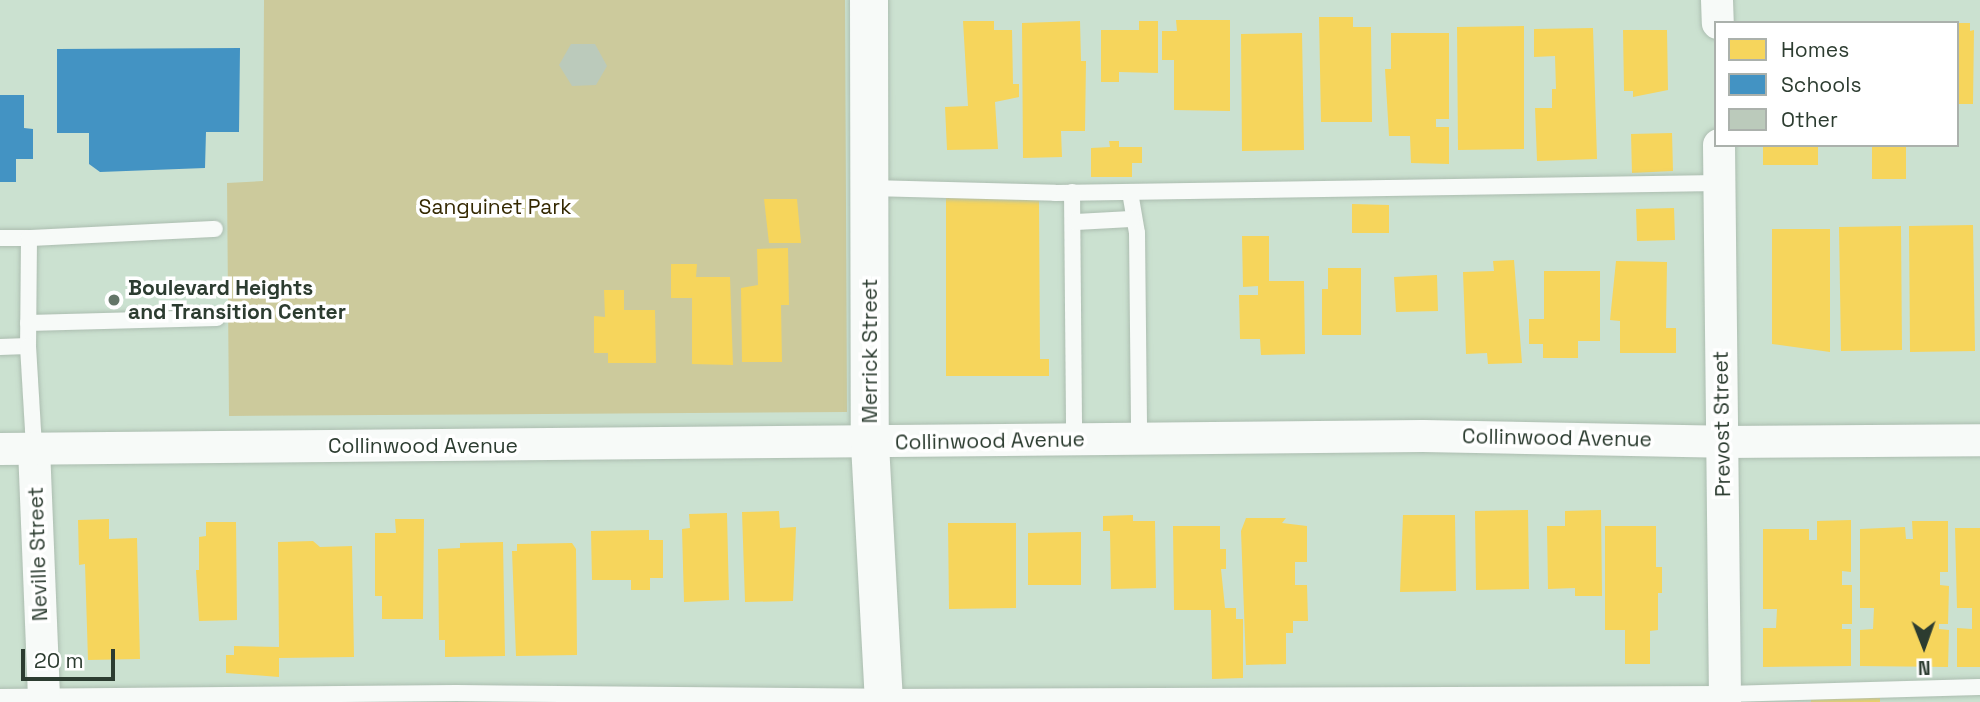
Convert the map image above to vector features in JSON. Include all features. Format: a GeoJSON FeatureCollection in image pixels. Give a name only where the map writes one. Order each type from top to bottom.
{"type":"FeatureCollection","features":[{"type":"Feature","properties":{"kind":"street","name":"Merrick Street"},"geometry":{"type":"LineString","coordinates":[[869,0],[870,444],[884,700]]}},
{"type":"Feature","properties":{"kind":"street"},"geometry":{"type":"LineString","coordinates":[[1717,0],[1717,21]]}},
{"type":"Feature","properties":{"kind":"street","name":"Prevost Street"},"geometry":{"type":"LineString","coordinates":[[1719,147],[1725,698]]}},
{"type":"Feature","properties":{"kind":"street","name":"Collinwood Avenue"},"geometry":{"type":"LineString","coordinates":[[0,449],[870,444],[1423,436],[1722,442],[1980,440]]}},
{"type":"Feature","properties":{"kind":"street","name":"Neville Street"},"geometry":{"type":"LineString","coordinates":[[34,448],[43,699]]}},
{"type":"Feature","properties":{"kind":"lane"},"geometry":{"type":"LineString","coordinates":[[870,188],[1130,192],[1719,183]]}},
{"type":"Feature","properties":{"kind":"lane"},"geometry":{"type":"LineString","coordinates":[[1072,192],[1075,222],[1074,439]]}},
{"type":"Feature","properties":{"kind":"lane"},"geometry":{"type":"LineString","coordinates":[[1130,192],[1132,219],[1137,233],[1139,439]]}},
{"type":"Feature","properties":{"kind":"lane"},"geometry":{"type":"LineString","coordinates":[[1075,222],[1132,219]]}},
{"type":"Feature","properties":{"kind":"lane"},"geometry":{"type":"LineString","coordinates":[[0,238],[215,229]]}},
{"type":"Feature","properties":{"kind":"lane"},"geometry":{"type":"LineString","coordinates":[[29,238],[28,346],[34,448]]}},
{"type":"Feature","properties":{"kind":"lane"},"geometry":{"type":"LineString","coordinates":[[28,323],[218,318]]}},
{"type":"Feature","properties":{"kind":"lane"},"geometry":{"type":"LineString","coordinates":[[0,347],[28,346]]}},
{"type":"Feature","properties":{"kind":"lane"},"geometry":{"type":"LineString","coordinates":[[0,697],[43,699],[456,693],[884,700],[1725,698],[1980,687]]}},
{"type":"Feature","properties":{"kind":"green space","name":"Sanguinet Park"},"geometry":{"type":"Polygon","coordinates":[[[264,0],[845,0],[847,412],[229,416],[227,183],[263,181],[264,0]]]}},
{"type":"Feature","properties":{"kind":"building: Homes"},"geometry":{"type":"Polygon","coordinates":[[[1319,17],[1353,17],[1353,27],[1371,27],[1372,122],[1321,122],[1319,17]]]}},
{"type":"Feature","properties":{"kind":"building: Homes"},"geometry":{"type":"Polygon","coordinates":[[[1176,20],[1230,20],[1230,111],[1174,110],[1174,60],[1162,60],[1162,31],[1177,31],[1176,20]]]}},
{"type":"Feature","properties":{"kind":"building: Homes"},"geometry":{"type":"Polygon","coordinates":[[[963,21],[994,21],[994,30],[1012,30],[1013,84],[1019,84],[1019,97],[995,102],[998,149],[947,150],[945,107],[968,106],[963,21]]]}},
{"type":"Feature","properties":{"kind":"building: Homes"},"geometry":{"type":"Polygon","coordinates":[[[1080,21],[1081,61],[1086,61],[1085,131],[1061,131],[1062,157],[1023,158],[1022,23],[1080,21]]]}},
{"type":"Feature","properties":{"kind":"building: Homes"},"geometry":{"type":"Polygon","coordinates":[[[1139,21],[1158,21],[1158,73],[1119,72],[1119,82],[1101,82],[1101,30],[1139,30],[1139,21]]]}},
{"type":"Feature","properties":{"kind":"building: Homes"},"geometry":{"type":"Polygon","coordinates":[[[1959,23],[1970,23],[1970,31],[1974,30],[1973,104],[1959,104],[1959,23]]]}},
{"type":"Feature","properties":{"kind":"building: Homes"},"geometry":{"type":"Polygon","coordinates":[[[1524,26],[1524,149],[1458,150],[1457,27],[1524,26]]]}},
{"type":"Feature","properties":{"kind":"building: Homes"},"geometry":{"type":"Polygon","coordinates":[[[1593,28],[1597,159],[1537,161],[1535,108],[1552,108],[1552,89],[1556,89],[1555,56],[1534,57],[1534,29],[1593,28]]]}},
{"type":"Feature","properties":{"kind":"building: Homes"},"geometry":{"type":"Polygon","coordinates":[[[1623,30],[1667,30],[1668,90],[1633,97],[1633,91],[1624,91],[1623,30]]]}},
{"type":"Feature","properties":{"kind":"building: Homes"},"geometry":{"type":"Polygon","coordinates":[[[1302,33],[1304,150],[1242,151],[1241,34],[1302,33]]]}},
{"type":"Feature","properties":{"kind":"building: Homes"},"geometry":{"type":"Polygon","coordinates":[[[1391,33],[1449,33],[1449,119],[1436,119],[1436,127],[1449,127],[1449,164],[1411,163],[1410,136],[1389,136],[1385,69],[1391,69],[1391,33]]]}},
{"type":"Feature","properties":{"kind":"building: Homes"},"geometry":{"type":"Polygon","coordinates":[[[1672,133],[1673,171],[1632,173],[1631,134],[1672,133]]]}},
{"type":"Feature","properties":{"kind":"building: Homes"},"geometry":{"type":"Polygon","coordinates":[[[1109,141],[1119,141],[1119,147],[1142,147],[1142,163],[1132,163],[1132,177],[1091,177],[1091,148],[1110,147],[1109,141]]]}},
{"type":"Feature","properties":{"kind":"building: Homes"},"geometry":{"type":"Polygon","coordinates":[[[1763,147],[1818,147],[1818,165],[1763,165],[1763,147]]]}},
{"type":"Feature","properties":{"kind":"building: Homes"},"geometry":{"type":"Polygon","coordinates":[[[1872,147],[1906,147],[1906,179],[1872,179],[1872,147]]]}},
{"type":"Feature","properties":{"kind":"building: Homes"},"geometry":{"type":"Polygon","coordinates":[[[946,198],[1039,198],[1040,359],[1049,359],[1049,376],[946,376],[946,198]]]}},
{"type":"Feature","properties":{"kind":"building: Homes"},"geometry":{"type":"Polygon","coordinates":[[[764,199],[797,199],[801,243],[769,243],[764,199]]]}},
{"type":"Feature","properties":{"kind":"building: Homes"},"geometry":{"type":"Polygon","coordinates":[[[1352,204],[1389,205],[1389,233],[1352,233],[1352,204]]]}},
{"type":"Feature","properties":{"kind":"building: Homes"},"geometry":{"type":"Polygon","coordinates":[[[1674,208],[1675,240],[1637,241],[1636,209],[1674,208]]]}},
{"type":"Feature","properties":{"kind":"building: Homes"},"geometry":{"type":"Polygon","coordinates":[[[1973,225],[1975,351],[1910,352],[1909,226],[1973,225]]]}},
{"type":"Feature","properties":{"kind":"building: Homes"},"geometry":{"type":"Polygon","coordinates":[[[1901,226],[1902,350],[1841,351],[1839,227],[1901,226]]]}},
{"type":"Feature","properties":{"kind":"building: Homes"},"geometry":{"type":"Polygon","coordinates":[[[1772,229],[1830,229],[1830,352],[1772,344],[1772,229]]]}},
{"type":"Feature","properties":{"kind":"building: Homes"},"geometry":{"type":"Polygon","coordinates":[[[1242,236],[1269,236],[1269,281],[1304,281],[1305,354],[1261,355],[1260,339],[1240,339],[1239,295],[1258,295],[1258,286],[1243,287],[1242,236]]]}},
{"type":"Feature","properties":{"kind":"building: Homes"},"geometry":{"type":"Polygon","coordinates":[[[788,248],[789,305],[781,305],[782,362],[742,362],[741,288],[758,285],[757,249],[788,248]]]}},
{"type":"Feature","properties":{"kind":"building: Homes"},"geometry":{"type":"Polygon","coordinates":[[[1514,260],[1522,363],[1488,364],[1487,353],[1466,354],[1463,272],[1494,271],[1493,261],[1514,260]]]}},
{"type":"Feature","properties":{"kind":"building: Homes"},"geometry":{"type":"Polygon","coordinates":[[[1616,261],[1667,262],[1666,328],[1676,328],[1676,353],[1620,353],[1620,321],[1610,320],[1616,261]]]}},
{"type":"Feature","properties":{"kind":"building: Homes"},"geometry":{"type":"Polygon","coordinates":[[[671,264],[697,264],[696,277],[730,277],[733,365],[692,364],[692,298],[671,298],[671,264]]]}},
{"type":"Feature","properties":{"kind":"building: Homes"},"geometry":{"type":"Polygon","coordinates":[[[1328,268],[1361,268],[1361,335],[1322,335],[1322,289],[1328,289],[1328,268]]]}},
{"type":"Feature","properties":{"kind":"building: Homes"},"geometry":{"type":"Polygon","coordinates":[[[1544,271],[1600,271],[1600,341],[1578,341],[1578,358],[1543,358],[1543,344],[1529,344],[1529,319],[1544,319],[1544,271]]]}},
{"type":"Feature","properties":{"kind":"building: Homes"},"geometry":{"type":"Polygon","coordinates":[[[1437,275],[1438,311],[1396,312],[1394,277],[1437,275]]]}},
{"type":"Feature","properties":{"kind":"building: Homes"},"geometry":{"type":"Polygon","coordinates":[[[604,290],[624,290],[624,310],[655,310],[656,363],[608,363],[608,353],[594,353],[594,316],[605,317],[604,290]]]}},
{"type":"Feature","properties":{"kind":"building: Homes"},"geometry":{"type":"Polygon","coordinates":[[[1528,510],[1529,589],[1476,590],[1475,511],[1528,510]]]}},
{"type":"Feature","properties":{"kind":"building: Homes"},"geometry":{"type":"Polygon","coordinates":[[[1601,510],[1602,596],[1575,596],[1575,588],[1548,589],[1547,526],[1565,526],[1565,511],[1601,510]]]}},
{"type":"Feature","properties":{"kind":"building: Homes"},"geometry":{"type":"Polygon","coordinates":[[[779,511],[780,528],[796,527],[793,601],[745,602],[742,512],[779,511]]]}},
{"type":"Feature","properties":{"kind":"building: Homes"},"geometry":{"type":"Polygon","coordinates":[[[727,513],[729,600],[684,602],[682,529],[690,528],[689,514],[727,513]]]}},
{"type":"Feature","properties":{"kind":"building: Homes"},"geometry":{"type":"Polygon","coordinates":[[[1133,515],[1133,521],[1155,521],[1156,588],[1111,589],[1110,531],[1103,531],[1103,516],[1133,515]]]}},
{"type":"Feature","properties":{"kind":"building: Homes"},"geometry":{"type":"Polygon","coordinates":[[[1403,515],[1455,515],[1456,591],[1400,592],[1403,515]]]}},
{"type":"Feature","properties":{"kind":"building: Homes"},"geometry":{"type":"Polygon","coordinates":[[[1246,518],[1286,518],[1282,523],[1307,526],[1307,562],[1295,562],[1295,585],[1307,585],[1308,621],[1293,621],[1293,633],[1286,633],[1286,664],[1246,665],[1241,531],[1246,518]]]}},
{"type":"Feature","properties":{"kind":"building: Homes"},"geometry":{"type":"Polygon","coordinates":[[[109,519],[109,539],[137,538],[140,659],[88,660],[85,564],[79,565],[78,520],[109,519]]]}},
{"type":"Feature","properties":{"kind":"building: Homes"},"geometry":{"type":"Polygon","coordinates":[[[395,519],[424,519],[423,619],[382,619],[382,596],[375,596],[375,533],[396,533],[395,519]]]}},
{"type":"Feature","properties":{"kind":"building: Homes"},"geometry":{"type":"Polygon","coordinates":[[[1851,520],[1851,572],[1842,571],[1842,585],[1852,585],[1852,624],[1842,624],[1842,629],[1851,629],[1851,666],[1763,667],[1763,628],[1776,628],[1777,609],[1763,609],[1763,529],[1809,529],[1809,540],[1817,540],[1817,521],[1851,520]]]}},
{"type":"Feature","properties":{"kind":"building: Homes"},"geometry":{"type":"Polygon","coordinates":[[[1912,521],[1948,521],[1948,572],[1940,572],[1940,585],[1949,586],[1948,624],[1939,624],[1939,629],[1949,630],[1948,667],[1860,666],[1860,630],[1873,629],[1874,608],[1860,608],[1860,529],[1905,527],[1906,539],[1913,539],[1912,521]]]}},
{"type":"Feature","properties":{"kind":"building: Homes"},"geometry":{"type":"Polygon","coordinates":[[[206,522],[236,522],[237,620],[199,621],[196,570],[199,570],[199,537],[206,536],[206,522]]]}},
{"type":"Feature","properties":{"kind":"building: Homes"},"geometry":{"type":"Polygon","coordinates":[[[948,523],[1016,523],[1016,608],[949,609],[948,523]]]}},
{"type":"Feature","properties":{"kind":"building: Homes"},"geometry":{"type":"Polygon","coordinates":[[[1173,526],[1220,526],[1220,549],[1226,549],[1226,569],[1221,569],[1225,608],[1236,608],[1236,619],[1243,619],[1243,678],[1212,679],[1211,610],[1174,610],[1173,526]]]}},
{"type":"Feature","properties":{"kind":"building: Homes"},"geometry":{"type":"Polygon","coordinates":[[[1605,526],[1656,526],[1656,567],[1662,567],[1662,593],[1658,593],[1658,630],[1650,631],[1650,664],[1625,664],[1625,630],[1605,630],[1605,526]]]}},
{"type":"Feature","properties":{"kind":"building: Homes"},"geometry":{"type":"Polygon","coordinates":[[[1955,528],[1980,528],[1980,667],[1957,667],[1957,628],[1972,629],[1972,608],[1957,608],[1955,528]]]}},
{"type":"Feature","properties":{"kind":"building: Homes"},"geometry":{"type":"Polygon","coordinates":[[[649,530],[649,540],[663,540],[663,578],[650,578],[650,590],[631,590],[631,580],[592,580],[591,531],[649,530]]]}},
{"type":"Feature","properties":{"kind":"building: Homes"},"geometry":{"type":"Polygon","coordinates":[[[1081,532],[1081,585],[1028,585],[1028,533],[1081,532]]]}},
{"type":"Feature","properties":{"kind":"building: Homes"},"geometry":{"type":"Polygon","coordinates":[[[313,541],[320,547],[352,546],[354,657],[279,658],[279,677],[226,673],[226,655],[234,655],[234,646],[279,647],[278,542],[313,541]]]}},
{"type":"Feature","properties":{"kind":"building: Homes"},"geometry":{"type":"Polygon","coordinates":[[[503,542],[505,656],[445,657],[445,640],[439,640],[438,549],[460,548],[460,543],[503,542]]]}},
{"type":"Feature","properties":{"kind":"building: Homes"},"geometry":{"type":"Polygon","coordinates":[[[572,543],[576,549],[577,655],[516,656],[512,551],[517,551],[517,544],[572,543]]]}},
{"type":"Feature","properties":{"kind":"building: Homes"},"geometry":{"type":"Polygon","coordinates":[[[1880,696],[1880,702],[1811,702],[1811,697],[1880,696]]]}},
{"type":"Feature","properties":{"kind":"building: Schools"},"geometry":{"type":"Polygon","coordinates":[[[240,48],[239,132],[206,132],[205,168],[100,172],[89,164],[89,133],[57,133],[57,49],[240,48]]]}},
{"type":"Feature","properties":{"kind":"building: Schools"},"geometry":{"type":"Polygon","coordinates":[[[0,95],[24,95],[24,128],[33,129],[33,159],[16,159],[16,182],[0,182],[0,95]]]}},
{"type":"Feature","properties":{"kind":"building: Other"},"geometry":{"type":"Polygon","coordinates":[[[571,44],[595,44],[607,66],[596,85],[572,86],[559,65],[571,44]]]}},
{"type":"Feature","properties":{"kind":"place","name":"Boulevard Heights and Transition Center"},"geometry":{"type":"Point","coordinates":[114,300]}}]}
